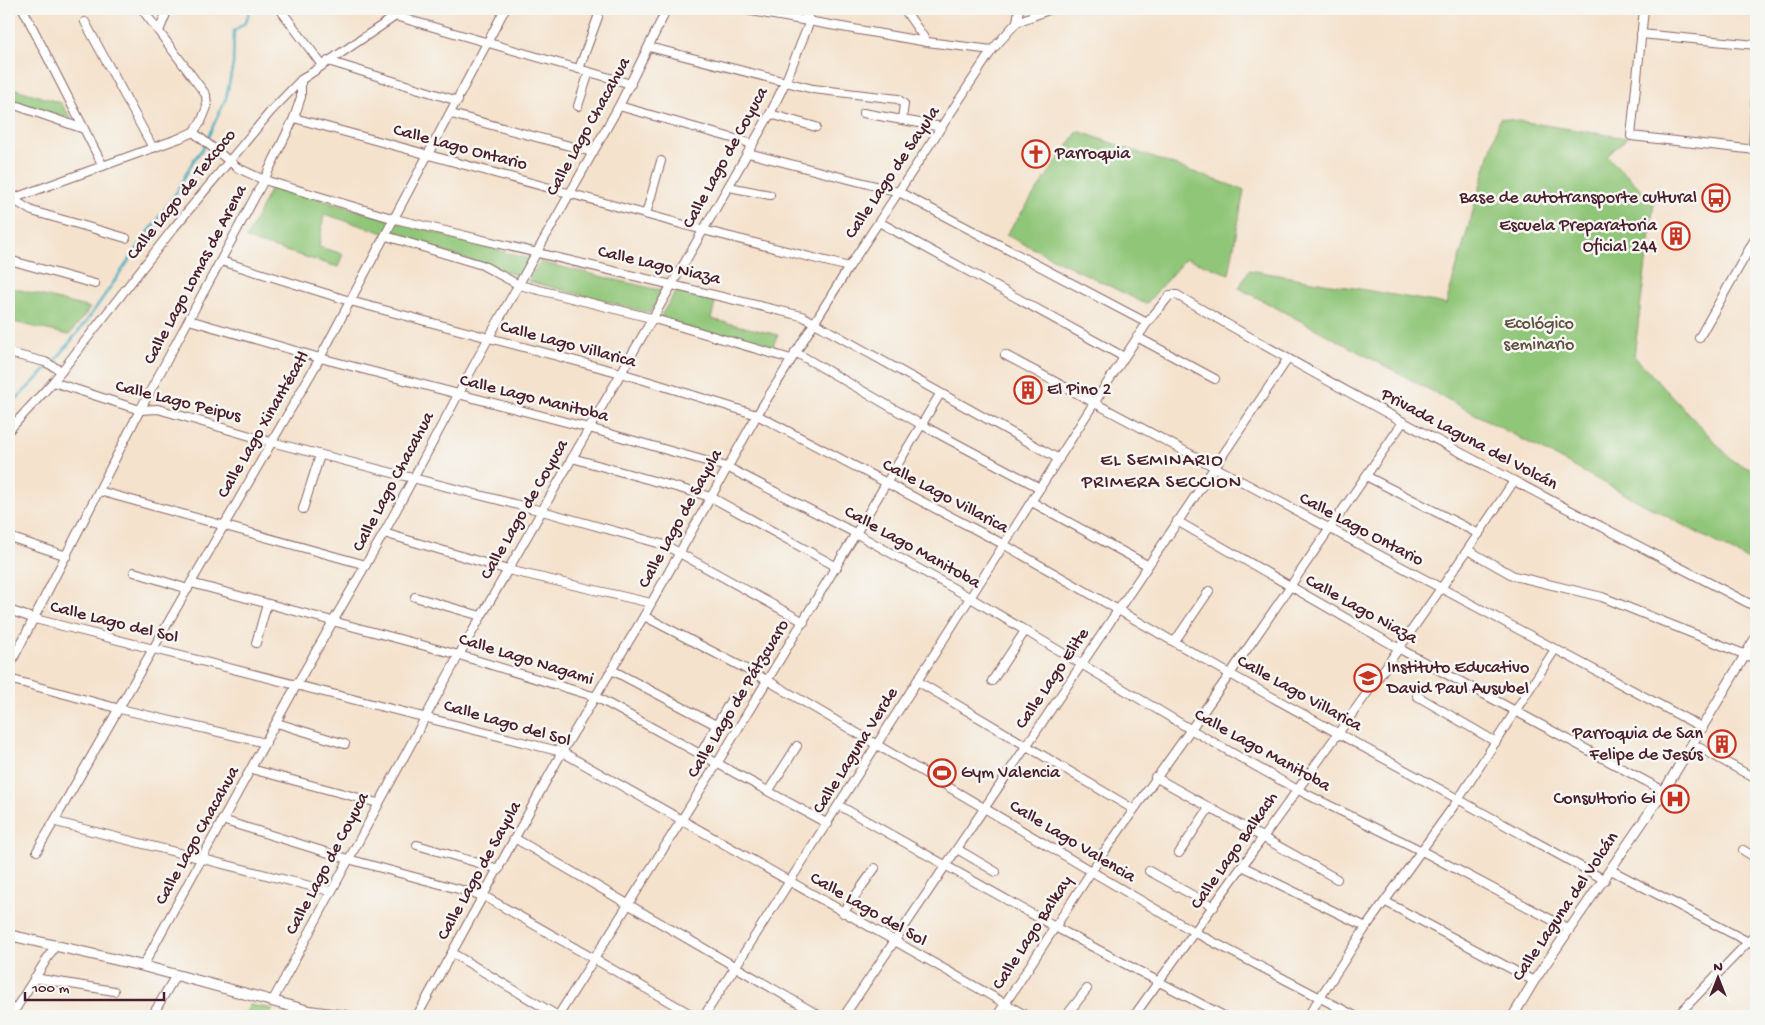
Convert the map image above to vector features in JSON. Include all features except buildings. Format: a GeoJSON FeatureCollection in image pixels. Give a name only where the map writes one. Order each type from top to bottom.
{"type":"FeatureCollection","features":[{"type":"Feature","properties":{"kind":"main road"},"geometry":{"type":"LineString","coordinates":[[9,935],[143,966],[274,1000],[307,1014],[346,1016]]}},
{"type":"Feature","properties":{"kind":"street"},"geometry":{"type":"LineString","coordinates":[[23,9],[103,166]]}},
{"type":"Feature","properties":{"kind":"street"},"geometry":{"type":"LineString","coordinates":[[10,200],[193,132],[206,113],[206,95],[142,9]]}},
{"type":"Feature","properties":{"kind":"street"},"geometry":{"type":"LineString","coordinates":[[158,31],[168,9]]}},
{"type":"Feature","properties":{"kind":"street"},"geometry":{"type":"LineString","coordinates":[[280,9],[325,63],[458,101]]}},
{"type":"Feature","properties":{"kind":"street"},"geometry":{"type":"LineString","coordinates":[[389,9],[395,16],[631,84]]}},
{"type":"Feature","properties":{"kind":"street","name":"Calle Lago de Texcoco"},"geometry":{"type":"LineString","coordinates":[[9,430],[12,420],[53,382],[55,367],[271,111],[302,80],[406,9]]}},
{"type":"Feature","properties":{"kind":"street","name":"Calle Lago Xinantécatl"},"geometry":{"type":"LineString","coordinates":[[37,851],[56,822],[320,358],[458,101],[505,9]]}},
{"type":"Feature","properties":{"kind":"street","name":"Calle Lago Chacahua"},"geometry":{"type":"LineString","coordinates":[[143,966],[297,684],[384,533],[457,395],[631,84],[663,17],[664,9]]}},
{"type":"Feature","properties":{"kind":"street"},"geometry":{"type":"LineString","coordinates":[[740,9],[927,42],[992,50]]}},
{"type":"Feature","properties":{"kind":"street"},"geometry":{"type":"LineString","coordinates":[[803,9],[810,21]]}},
{"type":"Feature","properties":{"kind":"street"},"geometry":{"type":"LineString","coordinates":[[904,9],[927,42]]}},
{"type":"Feature","properties":{"kind":"street"},"geometry":{"type":"LineString","coordinates":[[1019,9],[1017,22],[1051,9]]}},
{"type":"Feature","properties":{"kind":"street"},"geometry":{"type":"LineString","coordinates":[[1644,9],[1631,136],[1755,150],[1756,89]]}},
{"type":"Feature","properties":{"kind":"street"},"geometry":{"type":"LineString","coordinates":[[579,69],[598,17]]}},
{"type":"Feature","properties":{"kind":"street","name":"Calle Lago de Coyuca"},"geometry":{"type":"LineString","coordinates":[[274,1000],[330,891],[459,655],[770,114],[785,83],[810,21]]}},
{"type":"Feature","properties":{"kind":"street"},"geometry":{"type":"LineString","coordinates":[[85,22],[153,148]]}},
{"type":"Feature","properties":{"kind":"street","name":"Calle Lago de Sayula"},"geometry":{"type":"LineString","coordinates":[[417,1016],[516,839],[562,752],[644,616],[757,415],[849,266],[992,50],[1017,22]]}},
{"type":"Feature","properties":{"kind":"street"},"geometry":{"type":"LineString","coordinates":[[1641,34],[1756,45]]}},
{"type":"Feature","properties":{"kind":"street"},"geometry":{"type":"LineString","coordinates":[[649,47],[785,83],[827,92],[898,99],[904,104],[902,120]]}},
{"type":"Feature","properties":{"kind":"street"},"geometry":{"type":"LineString","coordinates":[[578,106],[589,72]]}},
{"type":"Feature","properties":{"kind":"street","name":"Calle Lago Lomas de Arena"},"geometry":{"type":"LineString","coordinates":[[9,666],[35,619],[140,410],[264,180],[294,118],[301,97],[302,80]]}},
{"type":"Feature","properties":{"kind":"street"},"geometry":{"type":"LineString","coordinates":[[9,103],[84,129]]}},
{"type":"Feature","properties":{"kind":"street"},"geometry":{"type":"LineString","coordinates":[[619,106],[753,144]]}},
{"type":"Feature","properties":{"kind":"street"},"geometry":{"type":"LineString","coordinates":[[864,113],[942,127]]}},
{"type":"Feature","properties":{"kind":"street"},"geometry":{"type":"LineString","coordinates":[[451,114],[592,152]]}},
{"type":"Feature","properties":{"kind":"street"},"geometry":{"type":"LineString","coordinates":[[770,114],[816,127]]}},
{"type":"Feature","properties":{"kind":"street","name":"Calle Lago Ontario"},"geometry":{"type":"LineString","coordinates":[[294,118],[570,192],[703,230],[849,266]]}},
{"type":"Feature","properties":{"kind":"street","name":"Calle Lago Niaza"},"geometry":{"type":"LineString","coordinates":[[193,132],[228,161],[246,173],[264,180],[395,219],[795,314],[814,322],[1059,459]]}},
{"type":"Feature","properties":{"kind":"street"},"geometry":{"type":"LineString","coordinates":[[748,153],[899,192],[1147,323]]}},
{"type":"Feature","properties":{"kind":"street"},"geometry":{"type":"LineString","coordinates":[[646,214],[661,161]]}},
{"type":"Feature","properties":{"kind":"street"},"geometry":{"type":"LineString","coordinates":[[729,187],[770,195]]}},
{"type":"Feature","properties":{"kind":"street"},"geometry":{"type":"LineString","coordinates":[[10,200],[32,211],[126,238]]}},
{"type":"Feature","properties":{"kind":"street"},"geometry":{"type":"LineString","coordinates":[[879,222],[1124,357]]}},
{"type":"Feature","properties":{"kind":"street"},"geometry":{"type":"LineString","coordinates":[[386,236],[482,265],[519,285],[793,356],[1040,488]]}},
{"type":"Feature","properties":{"kind":"street"},"geometry":{"type":"LineString","coordinates":[[1699,338],[1756,237]]}},
{"type":"Feature","properties":{"kind":"street"},"geometry":{"type":"LineString","coordinates":[[9,260],[94,284]]}},
{"type":"Feature","properties":{"kind":"street","name":"Calle Lago Villarica"},"geometry":{"type":"LineString","coordinates":[[221,261],[350,301],[621,373],[757,415],[1003,544],[1230,674],[1605,880]]}},
{"type":"Feature","properties":{"kind":"street","name":"Calle Laguna Verde"},"geometry":{"type":"LineString","coordinates":[[704,1016],[840,806],[969,597],[1032,502],[1094,403],[1147,323],[1172,294]]}},
{"type":"Feature","properties":{"kind":"street","name":"Privada Laguna del Volcán"},"geometry":{"type":"LineString","coordinates":[[1172,294],[1287,360],[1756,607]]}},
{"type":"Feature","properties":{"kind":"street","name":"Calle Lago Manitoba"},"geometry":{"type":"LineString","coordinates":[[189,320],[320,358],[589,428],[727,467],[857,534],[969,597],[1190,729],[1296,789],[1422,851],[1569,929]]}},
{"type":"Feature","properties":{"kind":"street"},"geometry":{"type":"LineString","coordinates":[[1137,337],[1215,379]]}},
{"type":"Feature","properties":{"kind":"street"},"geometry":{"type":"LineString","coordinates":[[9,353],[55,367]]}},
{"type":"Feature","properties":{"kind":"street","name":"Calle Lago Ontario"},"geometry":{"type":"LineString","coordinates":[[1005,355],[1554,651],[1703,728]]}},
{"type":"Feature","properties":{"kind":"street","name":"Calle Lago Elite"},"geometry":{"type":"LineString","coordinates":[[844,1016],[1287,360]]}},
{"type":"Feature","properties":{"kind":"street","name":"Calle Lago Peipus"},"geometry":{"type":"LineString","coordinates":[[53,382],[140,410],[158,409],[271,442],[542,511],[657,543],[680,552],[804,622]]}},
{"type":"Feature","properties":{"kind":"street","name":"Calle Lago de Pátzcuaro"},"geometry":{"type":"LineString","coordinates":[[558,1016],[804,622],[940,394]]}},
{"type":"Feature","properties":{"kind":"street","name":"Calle Lago Balkay"},"geometry":{"type":"LineString","coordinates":[[997,1016],[1133,809],[1230,674],[1403,422]]}},
{"type":"Feature","properties":{"kind":"street"},"geometry":{"type":"LineString","coordinates":[[303,509],[320,455]]}},
{"type":"Feature","properties":{"kind":"street"},"geometry":{"type":"LineString","coordinates":[[572,458],[711,497],[837,567]]}},
{"type":"Feature","properties":{"kind":"street"},"geometry":{"type":"LineString","coordinates":[[1366,476],[1479,534]]}},
{"type":"Feature","properties":{"kind":"street","name":"Calle Lago Balkach"},"geometry":{"type":"LineString","coordinates":[[1134,1016],[1244,867],[1296,789],[1468,550],[1514,481]]}},
{"type":"Feature","properties":{"kind":"street"},"geometry":{"type":"LineString","coordinates":[[99,491],[223,527],[366,565]]}},
{"type":"Feature","properties":{"kind":"street"},"geometry":{"type":"LineString","coordinates":[[1032,502],[1147,566]]}},
{"type":"Feature","properties":{"kind":"street","name":"Calle Lago Niaza"},"geometry":{"type":"LineString","coordinates":[[1178,521],[1398,648],[1664,791]]}},
{"type":"Feature","properties":{"kind":"street"},"geometry":{"type":"LineString","coordinates":[[384,533],[508,570],[651,603]]}},
{"type":"Feature","properties":{"kind":"street"},"geometry":{"type":"LineString","coordinates":[[9,537],[66,556]]}},
{"type":"Feature","properties":{"kind":"street"},"geometry":{"type":"LineString","coordinates":[[1468,550],[1514,576],[1602,597],[1756,659]]}},
{"type":"Feature","properties":{"kind":"street","name":"Calle Lago Nagami"},"geometry":{"type":"LineString","coordinates":[[134,572],[267,604],[459,655],[596,696],[828,824]]}},
{"type":"Feature","properties":{"kind":"street"},"geometry":{"type":"LineString","coordinates":[[1175,642],[1208,591]]}},
{"type":"Feature","properties":{"kind":"street"},"geometry":{"type":"LineString","coordinates":[[415,597],[481,616]]}},
{"type":"Feature","properties":{"kind":"street"},"geometry":{"type":"LineString","coordinates":[[256,643],[267,604]]}},
{"type":"Feature","properties":{"kind":"street","name":"Calle Lago del Sol"},"geometry":{"type":"LineString","coordinates":[[9,610],[35,619],[562,752],[894,943],[1026,1016]]}},
{"type":"Feature","properties":{"kind":"street","name":"Calle Lago Valencia"},"geometry":{"type":"LineString","coordinates":[[644,616],[767,680],[1196,933],[1355,1016]]}},
{"type":"Feature","properties":{"kind":"street"},"geometry":{"type":"LineString","coordinates":[[992,682],[1025,631]]}},
{"type":"Feature","properties":{"kind":"street","name":"Calle Laguna del Volcán"},"geometry":{"type":"LineString","coordinates":[[1512,1016],[1534,980],[1605,880],[1664,791],[1756,637]]}},
{"type":"Feature","properties":{"kind":"street"},"geometry":{"type":"LineString","coordinates":[[1308,1016],[1366,927],[1386,902],[1458,800],[1554,651]]}},
{"type":"Feature","properties":{"kind":"street"},"geometry":{"type":"LineString","coordinates":[[612,670],[716,725]]}},
{"type":"Feature","properties":{"kind":"street"},"geometry":{"type":"LineString","coordinates":[[9,679],[120,709],[266,743]]}},
{"type":"Feature","properties":{"kind":"street"},"geometry":{"type":"LineString","coordinates":[[917,681],[1133,809]]}},
{"type":"Feature","properties":{"kind":"street"},"geometry":{"type":"LineString","coordinates":[[1417,696],[1496,742]]}},
{"type":"Feature","properties":{"kind":"street"},"geometry":{"type":"LineString","coordinates":[[701,753],[732,698]]}},
{"type":"Feature","properties":{"kind":"street"},"geometry":{"type":"LineString","coordinates":[[277,723],[345,744]]}},
{"type":"Feature","properties":{"kind":"street"},"geometry":{"type":"LineString","coordinates":[[1693,744],[1756,779]]}},
{"type":"Feature","properties":{"kind":"street"},"geometry":{"type":"LineString","coordinates":[[769,790],[797,746]]}},
{"type":"Feature","properties":{"kind":"street"},"geometry":{"type":"LineString","coordinates":[[251,769],[378,803]]}},
{"type":"Feature","properties":{"kind":"street"},"geometry":{"type":"LineString","coordinates":[[1155,777],[1337,879]]}},
{"type":"Feature","properties":{"kind":"street"},"geometry":{"type":"LineString","coordinates":[[840,806],[1055,927],[1224,1016]]}},
{"type":"Feature","properties":{"kind":"street"},"geometry":{"type":"LineString","coordinates":[[1179,853],[1209,808]]}},
{"type":"Feature","properties":{"kind":"street"},"geometry":{"type":"LineString","coordinates":[[222,820],[348,859],[484,896],[594,957],[694,1016]]}},
{"type":"Feature","properties":{"kind":"street"},"geometry":{"type":"LineString","coordinates":[[56,822],[204,857],[330,891]]}},
{"type":"Feature","properties":{"kind":"street"},"geometry":{"type":"LineString","coordinates":[[516,839],[820,1016]]}},
{"type":"Feature","properties":{"kind":"street"},"geometry":{"type":"LineString","coordinates":[[417,845],[499,869]]}},
{"type":"Feature","properties":{"kind":"street"},"geometry":{"type":"LineString","coordinates":[[957,849],[996,872]]}},
{"type":"Feature","properties":{"kind":"street"},"geometry":{"type":"LineString","coordinates":[[1743,850],[1756,858]]}},
{"type":"Feature","properties":{"kind":"street"},"geometry":{"type":"LineString","coordinates":[[1244,867],[1366,927]]}},
{"type":"Feature","properties":{"kind":"street"},"geometry":{"type":"LineString","coordinates":[[843,913],[875,868]]}},
{"type":"Feature","properties":{"kind":"street"},"geometry":{"type":"LineString","coordinates":[[1611,870],[1756,946]]}},
{"type":"Feature","properties":{"kind":"street"},"geometry":{"type":"LineString","coordinates":[[1148,871],[1214,907]]}},
{"type":"Feature","properties":{"kind":"street"},"geometry":{"type":"LineString","coordinates":[[1386,902],[1534,980]]}},
{"type":"Feature","properties":{"kind":"street"},"geometry":{"type":"LineString","coordinates":[[1677,1016],[1756,934]]}},
{"type":"Feature","properties":{"kind":"street"},"geometry":{"type":"LineString","coordinates":[[11,1016],[55,946]]}},
{"type":"Feature","properties":{"kind":"street"},"geometry":{"type":"LineString","coordinates":[[452,953],[558,1016]]}},
{"type":"Feature","properties":{"kind":"street"},"geometry":{"type":"LineString","coordinates":[[152,1016],[176,975]]}},
{"type":"Feature","properties":{"kind":"street"},"geometry":{"type":"LineString","coordinates":[[34,978],[114,991]]}},
{"type":"Feature","properties":{"kind":"street"},"geometry":{"type":"LineString","coordinates":[[1066,1016],[1087,989]]}},
{"type":"Feature","properties":{"kind":"green space"},"geometry":{"type":"Polygon","coordinates":[[[9,87],[61,103],[72,119],[9,100],[9,87]]]}},
{"type":"Feature","properties":{"kind":"green space","name":"Ecológico seminario"},"geometry":{"type":"Polygon","coordinates":[[[1500,118],[1627,138],[1607,156],[1654,202],[1634,356],[1733,461],[1756,472],[1756,564],[1239,288],[1249,270],[1446,304],[1500,118]]]}},
{"type":"Feature","properties":{"kind":"green space"},"geometry":{"type":"Polygon","coordinates":[[[1078,131],[1244,190],[1229,274],[1186,258],[1146,304],[1006,235],[1078,131]]]}},
{"type":"Feature","properties":{"kind":"green space"},"geometry":{"type":"Polygon","coordinates":[[[272,186],[529,259],[520,276],[324,214],[319,247],[343,254],[338,267],[246,239],[272,186]]]}},
{"type":"Feature","properties":{"kind":"green space"},"geometry":{"type":"Polygon","coordinates":[[[540,262],[663,291],[650,313],[528,281],[540,262]]]}},
{"type":"Feature","properties":{"kind":"green space"},"geometry":{"type":"Polygon","coordinates":[[[9,287],[90,308],[69,335],[9,321],[9,287]]]}},
{"type":"Feature","properties":{"kind":"green space"},"geometry":{"type":"Polygon","coordinates":[[[677,290],[716,299],[711,319],[778,335],[771,350],[658,320],[677,290]]]}},
{"type":"Feature","properties":{"kind":"green space"},"geometry":{"type":"Polygon","coordinates":[[[250,1005],[273,1009],[269,1016],[243,1016],[250,1005]]]}},
{"type":"Feature","properties":{"kind":"waterway"},"geometry":{"type":"LineString","coordinates":[[9,406],[56,360],[88,319],[176,193],[193,161],[203,148],[226,98],[233,65],[234,31],[246,22],[250,9]]}},
{"type":"Feature","properties":{"kind":"place","name":"Parroquia"},"geometry":{"type":"Point","coordinates":[1036,154]}},
{"type":"Feature","properties":{"kind":"place","name":"Base de autotransporte cultural"},"geometry":{"type":"Point","coordinates":[1716,198]}},
{"type":"Feature","properties":{"kind":"place","name":"Escuela Preparatoria Oficial 244"},"geometry":{"type":"Point","coordinates":[1676,236]}},
{"type":"Feature","properties":{"kind":"place","name":"El Pino 2"},"geometry":{"type":"Point","coordinates":[1028,390]}},
{"type":"Feature","properties":{"kind":"place","name":"Instituto Educativo David Paul Ausubel"},"geometry":{"type":"Point","coordinates":[1368,678]}},
{"type":"Feature","properties":{"kind":"place","name":"Parroquia de San Felipe de Jesús"},"geometry":{"type":"Point","coordinates":[1722,744]}},
{"type":"Feature","properties":{"kind":"place","name":"Gym Valencia"},"geometry":{"type":"Point","coordinates":[942,773]}},
{"type":"Feature","properties":{"kind":"place","name":"Consultorio Gi"},"geometry":{"type":"Point","coordinates":[1675,799]}},
{"type":"Feature","properties":{"kind":"district","name":"EL SEMINARIO PRIMERA SECCION"},"geometry":{"type":"Point","coordinates":[1162,472]}}]}
